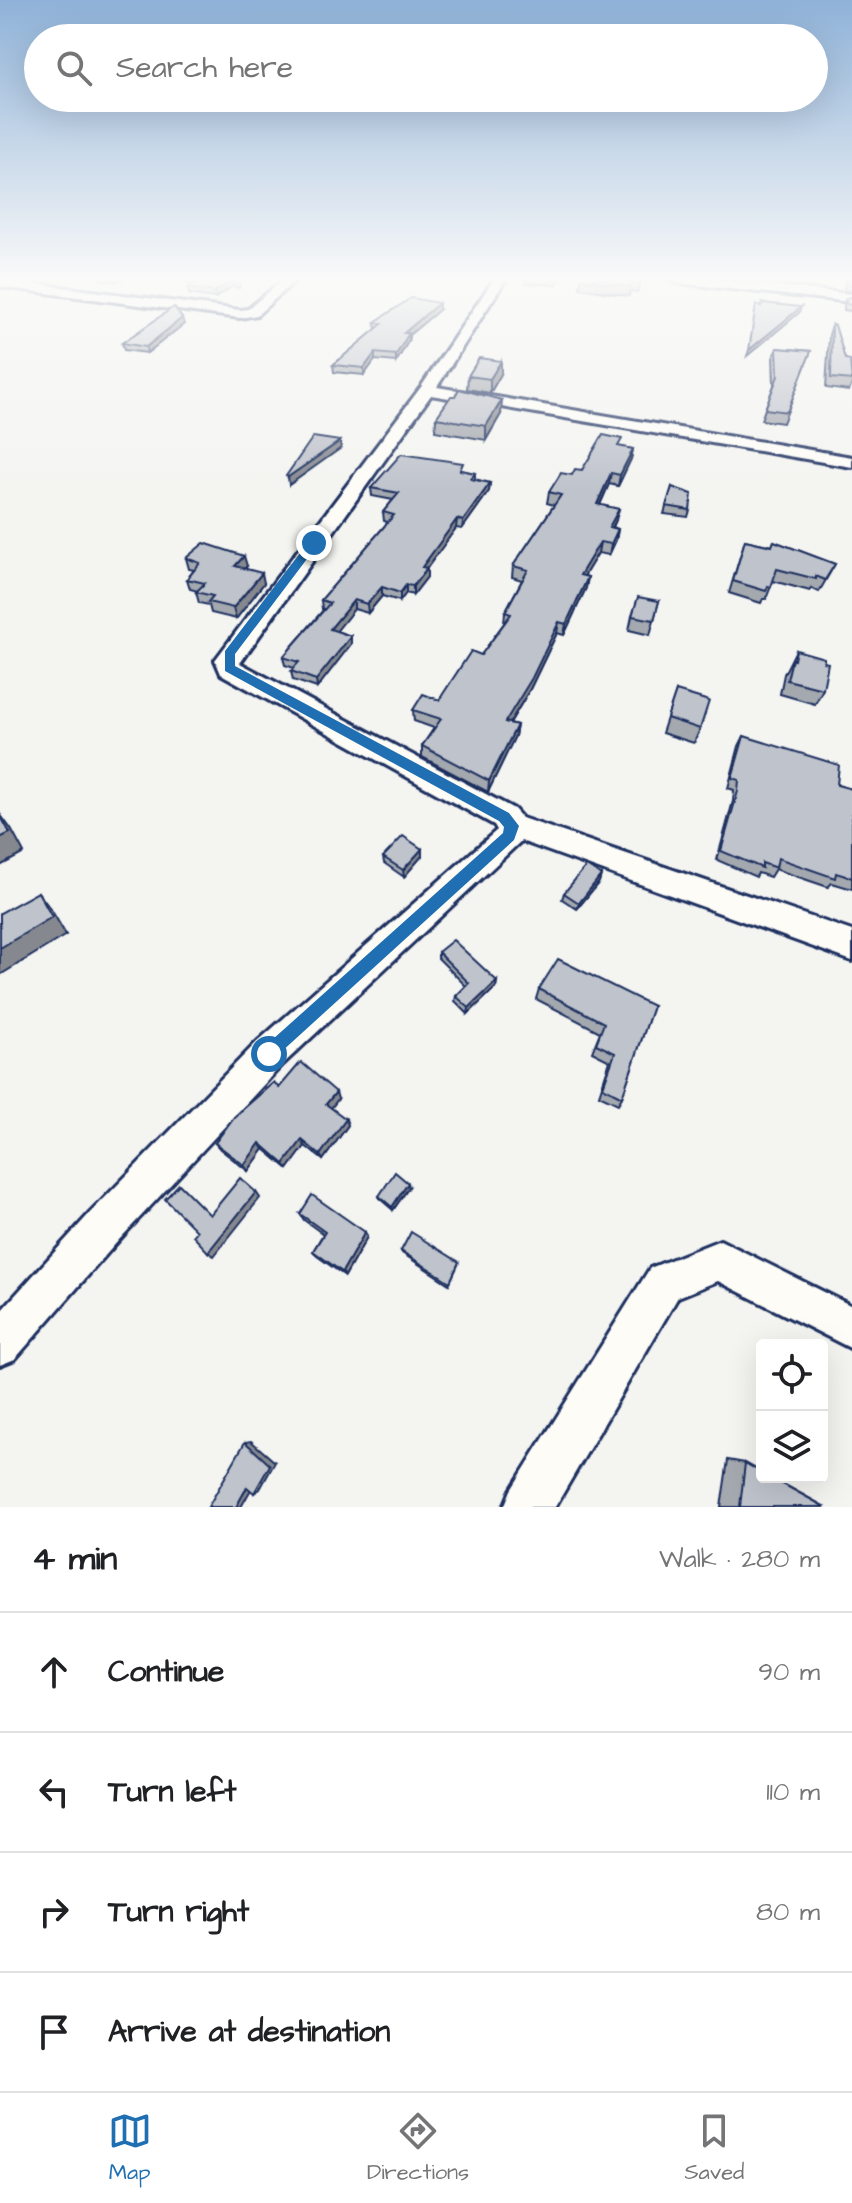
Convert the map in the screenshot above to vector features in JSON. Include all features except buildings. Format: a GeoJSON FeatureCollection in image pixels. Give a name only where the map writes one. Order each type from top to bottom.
{"type":"FeatureCollection","features":[{"type":"Feature","properties":{"kind":"street"},"geometry":{"type":"LineString","coordinates":[[454,349],[227,660],[229,668],[504,817],[512,826],[852,946]]}},
{"type":"Feature","properties":{"kind":"street"},"geometry":{"type":"LineString","coordinates":[[427,390],[852,462]]}},
{"type":"Feature","properties":{"kind":"street"},"geometry":{"type":"LineString","coordinates":[[0,1344],[104,1227],[269,1054],[509,836],[512,826]]}},
{"type":"Feature","properties":{"kind":"street"},"geometry":{"type":"LineString","coordinates":[[528,1507],[664,1282],[720,1260],[852,1328]]}},
{"type":"Feature","properties":{"kind":"route"},"geometry":{"type":"LineString","coordinates":[[269,1054],[509,836],[512,826],[504,817],[229,668],[229,654],[314,543]]}}]}
